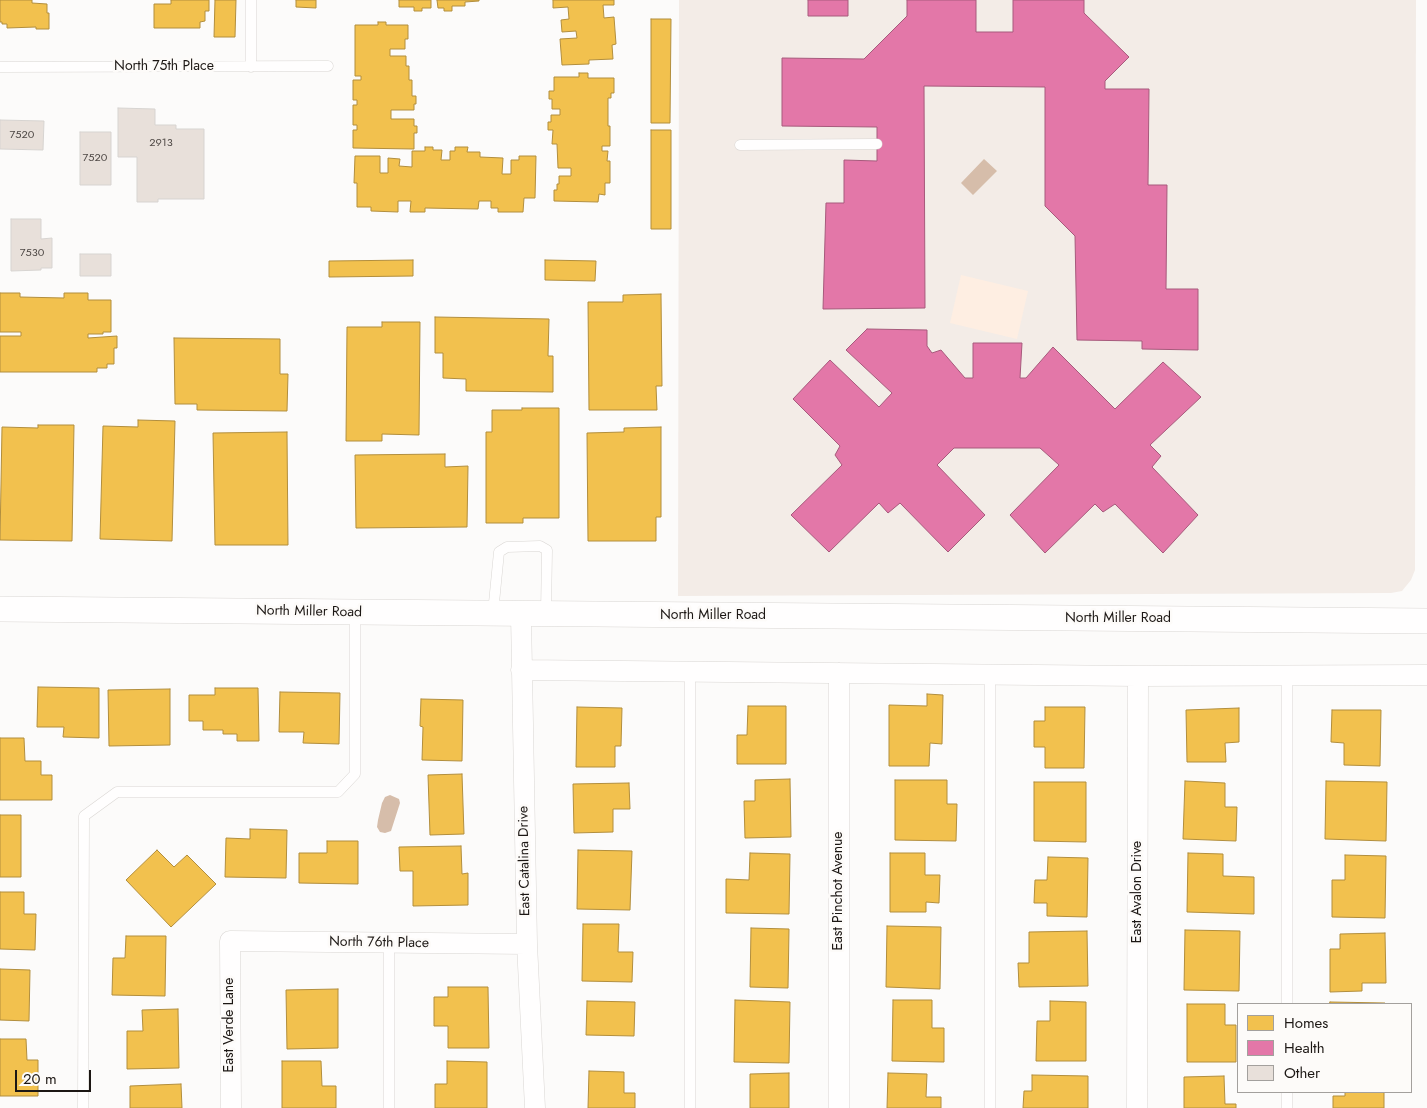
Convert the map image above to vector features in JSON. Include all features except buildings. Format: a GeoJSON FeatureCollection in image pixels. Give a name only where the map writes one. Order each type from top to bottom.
{"type":"FeatureCollection","features":[{"type":"Feature","properties":{"kind":"street","name":"North Miller Road"},"geometry":{"type":"LineString","coordinates":[[0,609],[1427,620]]}},
{"type":"Feature","properties":{"kind":"street","name":"East Catalina Drive"},"geometry":{"type":"LineString","coordinates":[[521,614],[527,944],[535,1108]]}},
{"type":"Feature","properties":{"kind":"street"},"geometry":{"type":"LineString","coordinates":[[521,670],[1138,676],[1427,675]]}},
{"type":"Feature","properties":{"kind":"street","name":"East Pinchot Avenue"},"geometry":{"type":"LineString","coordinates":[[839,673],[839,1108]]}},
{"type":"Feature","properties":{"kind":"street","name":"East Avalon Drive"},"geometry":{"type":"LineString","coordinates":[[1137,1108],[1138,676]]}},
{"type":"Feature","properties":{"kind":"street","name":"North 76th Place"},"geometry":{"type":"LineString","coordinates":[[230,941],[527,944]]}},
{"type":"Feature","properties":{"kind":"street","name":"East Verde Lane"},"geometry":{"type":"LineString","coordinates":[[230,941],[230,1108]]}},
{"type":"Feature","properties":{"kind":"lane"},"geometry":{"type":"LineString","coordinates":[[251,0],[251,67]]}},
{"type":"Feature","properties":{"kind":"lane","name":"North 75th Place"},"geometry":{"type":"LineString","coordinates":[[0,67],[328,66]]}},
{"type":"Feature","properties":{"kind":"lane"},"geometry":{"type":"LineString","coordinates":[[740,146],[877,144]]}},
{"type":"Feature","properties":{"kind":"lane"},"geometry":{"type":"LineString","coordinates":[[492,614],[499,552],[507,547],[540,546],[547,550],[546,614]]}},
{"type":"Feature","properties":{"kind":"lane"},"geometry":{"type":"LineString","coordinates":[[83,1108],[84,816],[117,792],[338,792],[355,774],[355,613]]}},
{"type":"Feature","properties":{"kind":"lane"},"geometry":{"type":"LineString","coordinates":[[690,672],[690,1108]]}},
{"type":"Feature","properties":{"kind":"lane"},"geometry":{"type":"LineString","coordinates":[[990,675],[990,1108]]}},
{"type":"Feature","properties":{"kind":"lane"},"geometry":{"type":"LineString","coordinates":[[1287,676],[1287,1003]]}},
{"type":"Feature","properties":{"kind":"lane"},"geometry":{"type":"LineString","coordinates":[[389,943],[389,1108]]}},
{"type":"Feature","properties":{"kind":"lane"},"geometry":{"type":"LineString","coordinates":[[1287,1093],[1287,1108]]}},
{"type":"Feature","properties":{"kind":"shaded area"},"geometry":{"type":"Polygon","coordinates":[[[679,0],[1416,0],[1415,570],[1411,580],[1402,591],[1391,593],[678,596],[679,0]]]}},
{"type":"Feature","properties":{"kind":"shaded area"},"geometry":{"type":"Polygon","coordinates":[[[984,159],[997,171],[973,195],[961,183],[984,159]]]}},
{"type":"Feature","properties":{"kind":"shaded area"},"geometry":{"type":"Polygon","coordinates":[[[961,275],[1028,291],[1017,339],[950,323],[961,275]]]}},
{"type":"Feature","properties":{"kind":"shaded area"},"geometry":{"type":"Polygon","coordinates":[[[390,795],[399,799],[400,803],[391,831],[380,832],[377,827],[382,803],[385,797],[390,795]]]}}]}
